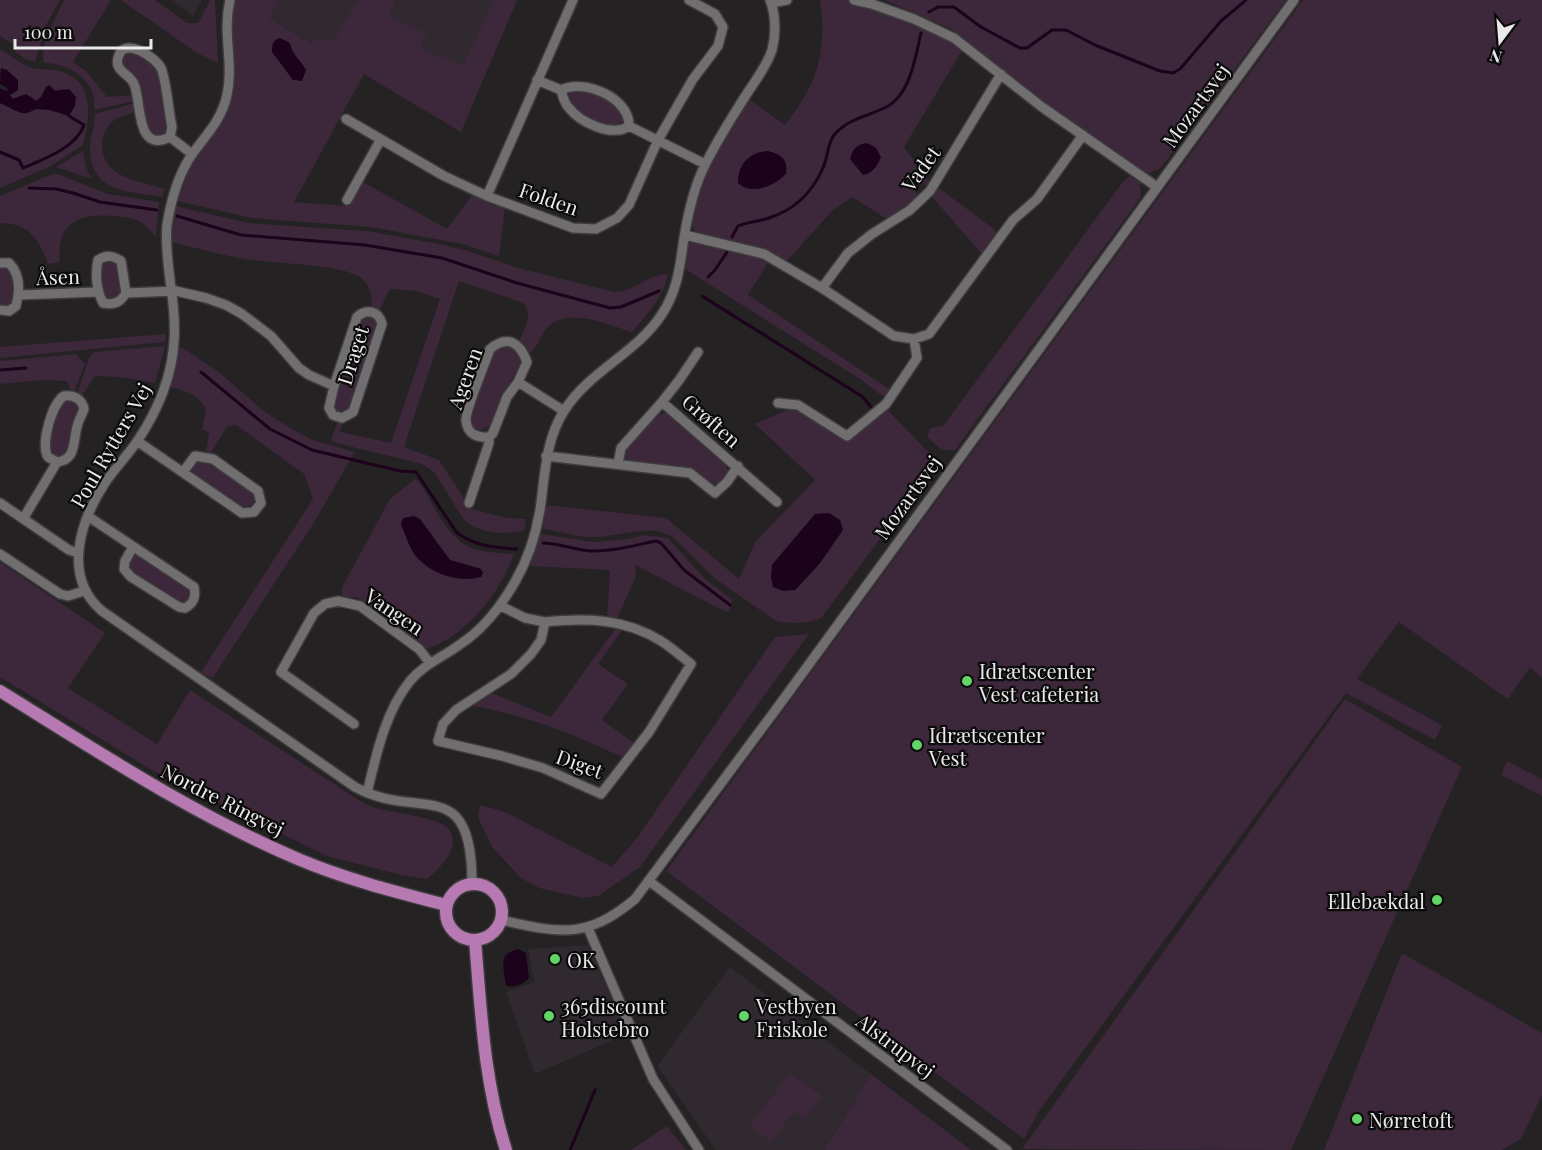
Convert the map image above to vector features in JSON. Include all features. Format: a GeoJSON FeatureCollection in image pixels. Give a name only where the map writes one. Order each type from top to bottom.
{"type":"FeatureCollection","features":[{"type":"Feature","properties":{"kind":"main road","name":"Nordre Ringvej"},"geometry":{"type":"LineString","coordinates":[[0,691],[172,797],[238,832],[300,860],[365,883],[446,905]]}},
{"type":"Feature","properties":{"kind":"main road"},"geometry":{"type":"LineString","coordinates":[[472,883],[483,884],[493,890],[499,898],[502,909],[501,920],[492,934],[475,940],[466,939],[452,930],[445,914],[446,905],[456,889],[472,883]]}},
{"type":"Feature","properties":{"kind":"main road"},"geometry":{"type":"LineString","coordinates":[[475,940],[486,1062],[506,1150]]}},
{"type":"Feature","properties":{"kind":"street","name":"Poul Rytters Vej"},"geometry":{"type":"LineString","coordinates":[[84,591],[79,577],[78,553],[88,518],[104,484],[137,441],[154,412],[171,369],[176,336],[167,254],[167,228],[171,202],[192,154],[214,127],[228,94],[230,74],[226,22],[230,0]]}},
{"type":"Feature","properties":{"kind":"street","name":"Folden"},"geometry":{"type":"LineString","coordinates":[[487,196],[573,0]]}},
{"type":"Feature","properties":{"kind":"street","name":"Folden"},"geometry":{"type":"LineString","coordinates":[[346,118],[444,176],[487,196],[573,228],[596,229],[616,218],[629,205],[658,140],[693,79],[718,46],[723,27],[715,14],[689,0]]}},
{"type":"Feature","properties":{"kind":"street"},"geometry":{"type":"LineString","coordinates":[[367,794],[385,729],[397,701],[411,680],[430,663],[484,626],[501,606],[518,578],[536,531],[546,456],[553,433],[564,411],[584,385],[645,336],[658,321],[669,302],[678,281],[694,190],[724,128],[772,51],[775,27],[770,2],[787,0]]}},
{"type":"Feature","properties":{"kind":"street"},"geometry":{"type":"LineString","coordinates":[[854,0],[914,19],[954,38],[1042,107],[1157,187]]}},
{"type":"Feature","properties":{"kind":"street","name":"Mozartsvej"},"geometry":{"type":"LineString","coordinates":[[501,920],[554,931],[588,928],[605,921],[635,899],[1294,0]]}},
{"type":"Feature","properties":{"kind":"street"},"geometry":{"type":"LineString","coordinates":[[129,47],[138,48],[160,67],[172,127],[170,137],[162,141],[151,139],[144,132],[134,82],[119,70],[117,60],[120,51],[129,47]]}},
{"type":"Feature","properties":{"kind":"street","name":"Vadet"},"geometry":{"type":"LineString","coordinates":[[822,288],[848,253],[872,234],[910,210],[930,191],[1001,74]]}},
{"type":"Feature","properties":{"kind":"street"},"geometry":{"type":"LineString","coordinates":[[537,80],[561,90],[582,86],[604,93],[626,112],[628,126]]}},
{"type":"Feature","properties":{"kind":"street"},"geometry":{"type":"LineString","coordinates":[[561,90],[568,107],[592,125],[621,130],[628,126]]}},
{"type":"Feature","properties":{"kind":"street"},"geometry":{"type":"LineString","coordinates":[[628,126],[705,164]]}},
{"type":"Feature","properties":{"kind":"street"},"geometry":{"type":"LineString","coordinates":[[685,235],[764,254],[822,288],[894,336],[914,339],[929,334],[1013,220],[1036,200],[1083,135]]}},
{"type":"Feature","properties":{"kind":"street"},"geometry":{"type":"LineString","coordinates":[[170,137],[192,154]]}},
{"type":"Feature","properties":{"kind":"street"},"geometry":{"type":"LineString","coordinates":[[347,200],[381,139]]}},
{"type":"Feature","properties":{"kind":"street","name":"Åsen"},"geometry":{"type":"LineString","coordinates":[[105,256],[114,256],[121,261],[126,293],[121,301],[112,305],[103,303],[97,292],[98,260],[105,256]]}},
{"type":"Feature","properties":{"kind":"street","name":"Åsen"},"geometry":{"type":"LineString","coordinates":[[0,262],[9,262],[16,270],[19,295],[16,306],[9,310],[0,310]]}},
{"type":"Feature","properties":{"kind":"street","name":"Åsen"},"geometry":{"type":"LineString","coordinates":[[126,293],[172,291]]}},
{"type":"Feature","properties":{"kind":"street","name":"Draget"},"geometry":{"type":"LineString","coordinates":[[172,291],[206,298],[242,314],[271,336],[299,368],[318,380],[334,386]]}},
{"type":"Feature","properties":{"kind":"street","name":"Åsen"},"geometry":{"type":"LineString","coordinates":[[19,295],[97,292]]}},
{"type":"Feature","properties":{"kind":"street","name":"Draget"},"geometry":{"type":"LineString","coordinates":[[368,311],[378,315],[382,324],[353,412],[347,417],[333,415],[328,408],[334,386],[357,317],[368,311]]}},
{"type":"Feature","properties":{"kind":"street"},"geometry":{"type":"LineString","coordinates":[[778,403],[798,405],[847,436],[886,404],[917,358],[914,339]]}},
{"type":"Feature","properties":{"kind":"street","name":"Ageren"},"geometry":{"type":"LineString","coordinates":[[511,341],[522,349],[527,362],[518,382],[507,397],[494,433],[489,437],[477,438],[469,431],[465,419],[490,349],[498,343],[511,341]]}},
{"type":"Feature","properties":{"kind":"street","name":"Grøften"},"geometry":{"type":"LineString","coordinates":[[618,464],[621,448],[681,379],[698,352]]}},
{"type":"Feature","properties":{"kind":"street"},"geometry":{"type":"LineString","coordinates":[[518,382],[564,411]]}},
{"type":"Feature","properties":{"kind":"street"},"geometry":{"type":"LineString","coordinates":[[23,519],[57,462],[71,455],[77,425],[84,409],[81,401],[75,397],[64,396],[56,404],[44,445],[48,457],[57,462]]}},
{"type":"Feature","properties":{"kind":"street","name":"Grøften"},"geometry":{"type":"LineString","coordinates":[[662,402],[777,502]]}},
{"type":"Feature","properties":{"kind":"street","name":"Ageren"},"geometry":{"type":"LineString","coordinates":[[469,503],[489,437]]}},
{"type":"Feature","properties":{"kind":"street"},"geometry":{"type":"LineString","coordinates":[[137,441],[242,513],[254,512],[261,503],[258,491],[213,459],[195,456],[183,471]]}},
{"type":"Feature","properties":{"kind":"street","name":"Grøften"},"geometry":{"type":"LineString","coordinates":[[546,456],[690,473],[715,493],[727,482],[738,466]]}},
{"type":"Feature","properties":{"kind":"street"},"geometry":{"type":"LineString","coordinates":[[0,503],[69,550],[78,553]]}},
{"type":"Feature","properties":{"kind":"street"},"geometry":{"type":"LineString","coordinates":[[88,518],[133,547],[194,587],[193,602],[185,608],[179,607],[131,577],[124,569],[124,561],[133,547]]}},
{"type":"Feature","properties":{"kind":"street"},"geometry":{"type":"LineString","coordinates":[[0,554],[60,594],[68,596],[84,591],[102,611],[367,794],[428,803],[452,814],[463,825],[467,835],[471,853],[472,883]]}},
{"type":"Feature","properties":{"kind":"street","name":"Vangen"},"geometry":{"type":"LineString","coordinates":[[354,724],[280,672],[314,613],[325,604],[338,601],[360,606],[419,649],[430,663]]}},
{"type":"Feature","properties":{"kind":"street","name":"Diget"},"geometry":{"type":"LineString","coordinates":[[501,606],[525,618],[544,622],[584,619],[612,622],[638,630],[661,641],[691,664],[649,732],[602,794],[543,768],[438,741],[443,724],[456,710],[511,674],[531,654],[540,640],[544,622]]}},
{"type":"Feature","properties":{"kind":"street","name":"Alstrupvej"},"geometry":{"type":"LineString","coordinates":[[649,881],[1006,1150]]}},
{"type":"Feature","properties":{"kind":"street"},"geometry":{"type":"LineString","coordinates":[[588,928],[648,1068],[699,1150]]}},
{"type":"Feature","properties":{"kind":"shaded area"},"geometry":{"type":"Polygon","coordinates":[[[0,0],[60,0],[46,25],[35,62],[25,59],[16,52],[13,44],[0,36],[0,0]]]}},
{"type":"Feature","properties":{"kind":"shaded area"},"geometry":{"type":"Polygon","coordinates":[[[64,0],[111,0],[73,62],[86,71],[107,97],[133,95],[134,101],[95,110],[92,91],[84,79],[65,67],[44,63],[46,40],[64,0]]]}},
{"type":"Feature","properties":{"kind":"shaded area"},"geometry":{"type":"Polygon","coordinates":[[[121,0],[155,0],[187,23],[198,23],[210,0],[215,0],[218,63],[197,53],[121,0]]]}},
{"type":"Feature","properties":{"kind":"shaded area"},"geometry":{"type":"Polygon","coordinates":[[[171,0],[202,0],[193,16],[171,0]]]}},
{"type":"Feature","properties":{"kind":"shaded area"},"geometry":{"type":"Polygon","coordinates":[[[234,0],[280,0],[270,18],[311,43],[315,39],[334,40],[358,0],[396,0],[389,16],[427,33],[420,48],[463,66],[494,0],[517,0],[461,132],[364,74],[294,202],[349,206],[363,182],[447,229],[473,194],[505,208],[499,256],[462,244],[371,227],[252,218],[177,201],[187,173],[222,122],[232,95],[234,74],[230,25],[234,0]]]}},
{"type":"Feature","properties":{"kind":"shaded area"},"geometry":{"type":"Polygon","coordinates":[[[280,0],[517,0],[461,132],[270,18],[280,0]]]}},
{"type":"Feature","properties":{"kind":"shaded area"},"geometry":{"type":"Polygon","coordinates":[[[820,0],[848,0],[894,13],[923,26],[963,49],[904,147],[930,183],[928,188],[912,173],[905,181],[920,196],[887,219],[852,197],[832,211],[787,261],[768,251],[699,233],[694,230],[693,219],[699,192],[710,164],[724,137],[749,99],[785,125],[805,95],[818,66],[821,51],[820,0]]]}},
{"type":"Feature","properties":{"kind":"shaded area"},"geometry":{"type":"Polygon","coordinates":[[[885,0],[1286,0],[1161,168],[1147,174],[1049,106],[950,28],[885,0]]]}},
{"type":"Feature","properties":{"kind":"shaded area","name":"Idrætscenter Vest"},"geometry":{"type":"Polygon","coordinates":[[[1303,0],[1542,0],[1542,678],[1530,667],[1508,699],[1399,622],[1357,679],[1442,725],[1435,740],[1346,693],[1039,1111],[1024,1139],[666,871],[1303,0]]]}},
{"type":"Feature","properties":{"kind":"shaded area"},"geometry":{"type":"Polygon","coordinates":[[[280,38],[290,43],[306,70],[302,81],[293,80],[272,52],[273,43],[280,38]]]}},
{"type":"Feature","properties":{"kind":"shaded area"},"geometry":{"type":"Polygon","coordinates":[[[0,49],[31,68],[55,70],[71,76],[85,92],[88,112],[83,145],[49,167],[0,188],[0,103],[25,114],[36,109],[50,110],[69,116],[64,89],[55,91],[51,86],[46,87],[36,101],[26,95],[11,98],[10,95],[18,90],[0,68],[0,49]]]}},
{"type":"Feature","properties":{"kind":"shaded area"},"geometry":{"type":"Polygon","coordinates":[[[128,52],[145,59],[157,72],[167,136],[157,137],[148,131],[139,85],[121,65],[122,57],[128,52]]]}},
{"type":"Feature","properties":{"kind":"shaded area"},"geometry":{"type":"Polygon","coordinates":[[[1,68],[7,70],[18,80],[18,90],[10,95],[13,99],[26,94],[36,101],[49,85],[55,91],[69,89],[76,97],[75,106],[69,116],[50,110],[36,109],[22,113],[0,103],[0,88],[8,90],[0,84],[1,68]]]}},
{"type":"Feature","properties":{"kind":"shaded area"},"geometry":{"type":"Polygon","coordinates":[[[572,90],[595,95],[611,102],[617,107],[624,121],[615,126],[588,118],[577,110],[568,98],[572,90]]]}},
{"type":"Feature","properties":{"kind":"shaded area"},"geometry":{"type":"Polygon","coordinates":[[[135,103],[136,112],[116,119],[107,129],[102,142],[104,156],[111,168],[121,175],[165,189],[162,197],[115,188],[105,183],[92,165],[90,146],[95,114],[135,103]]]}},
{"type":"Feature","properties":{"kind":"shaded area"},"geometry":{"type":"Polygon","coordinates":[[[867,143],[876,148],[881,157],[874,169],[863,175],[850,159],[855,148],[867,143]]]}},
{"type":"Feature","properties":{"kind":"shaded area"},"geometry":{"type":"Polygon","coordinates":[[[83,151],[87,171],[92,179],[56,167],[83,151]]]}},
{"type":"Feature","properties":{"kind":"shaded area"},"geometry":{"type":"Polygon","coordinates":[[[768,151],[783,158],[786,174],[763,188],[750,189],[738,183],[740,170],[746,160],[755,154],[768,151]]]}},
{"type":"Feature","properties":{"kind":"shaded area"},"geometry":{"type":"Polygon","coordinates":[[[55,173],[108,194],[159,202],[156,237],[144,224],[133,219],[100,216],[79,219],[65,230],[60,249],[60,262],[48,264],[41,247],[32,234],[18,226],[0,223],[0,196],[55,173]]]}},
{"type":"Feature","properties":{"kind":"shaded area"},"geometry":{"type":"Polygon","coordinates":[[[1129,176],[1140,182],[1141,197],[955,450],[942,450],[927,437],[930,428],[943,426],[1129,176]]]}},
{"type":"Feature","properties":{"kind":"shaded area"},"geometry":{"type":"Polygon","coordinates":[[[939,188],[998,232],[982,254],[932,197],[939,188]]]}},
{"type":"Feature","properties":{"kind":"shaded area"},"geometry":{"type":"Polygon","coordinates":[[[175,206],[248,223],[367,231],[439,244],[518,268],[614,292],[668,274],[659,298],[632,332],[589,319],[567,318],[548,327],[535,348],[529,353],[520,340],[528,316],[523,303],[459,281],[404,447],[439,460],[471,509],[507,518],[526,519],[524,531],[508,533],[485,531],[464,520],[434,472],[422,464],[331,440],[338,420],[343,421],[340,432],[391,443],[440,299],[416,291],[391,289],[379,312],[371,308],[371,295],[367,284],[352,273],[325,267],[242,258],[170,242],[175,206]]]}},
{"type":"Feature","properties":{"kind":"shaded area"},"geometry":{"type":"Polygon","coordinates":[[[694,241],[769,261],[748,295],[889,389],[885,396],[685,269],[687,246],[694,241]]]}},
{"type":"Feature","properties":{"kind":"shaded area"},"geometry":{"type":"Polygon","coordinates":[[[105,261],[113,261],[118,265],[121,294],[111,302],[102,297],[100,267],[105,261]]]}},
{"type":"Feature","properties":{"kind":"shaded area"},"geometry":{"type":"Polygon","coordinates":[[[0,267],[8,267],[14,278],[14,298],[7,306],[0,305],[0,267]]]}},
{"type":"Feature","properties":{"kind":"shaded area"},"geometry":{"type":"Polygon","coordinates":[[[365,315],[374,317],[379,322],[350,408],[344,413],[336,413],[331,402],[358,322],[365,315]]]}},
{"type":"Feature","properties":{"kind":"shaded area"},"geometry":{"type":"Polygon","coordinates":[[[166,334],[164,342],[0,358],[0,347],[166,334]]]}},
{"type":"Feature","properties":{"kind":"shaded area"},"geometry":{"type":"Polygon","coordinates":[[[499,344],[516,348],[521,363],[503,395],[491,425],[475,430],[471,426],[468,415],[491,350],[499,344]]]}},
{"type":"Feature","properties":{"kind":"shaded area"},"geometry":{"type":"Polygon","coordinates":[[[165,346],[155,383],[95,376],[82,396],[77,394],[89,358],[94,352],[165,346]]]}},
{"type":"Feature","properties":{"kind":"shaded area"},"geometry":{"type":"Polygon","coordinates":[[[178,346],[219,372],[265,412],[287,426],[312,440],[355,452],[313,524],[212,679],[201,672],[313,499],[304,474],[236,425],[227,427],[210,454],[206,452],[209,432],[202,430],[206,409],[190,394],[169,387],[178,346]]]}},
{"type":"Feature","properties":{"kind":"shaded area"},"geometry":{"type":"Polygon","coordinates":[[[76,354],[85,364],[74,392],[66,381],[42,380],[0,384],[0,361],[76,354]]]}},
{"type":"Feature","properties":{"kind":"shaded area"},"geometry":{"type":"Polygon","coordinates":[[[68,399],[76,403],[80,409],[67,452],[58,458],[51,454],[50,432],[54,416],[68,399]]]}},
{"type":"Feature","properties":{"kind":"shaded area"},"geometry":{"type":"Polygon","coordinates":[[[791,408],[800,410],[847,441],[886,408],[932,456],[934,466],[822,617],[818,619],[799,623],[776,621],[714,578],[674,538],[664,533],[642,531],[585,537],[543,529],[546,505],[666,518],[739,579],[756,541],[815,480],[755,424],[791,408]],[[815,514],[772,565],[796,590],[820,563],[842,530],[815,514]]]}},
{"type":"Feature","properties":{"kind":"shaded area"},"geometry":{"type":"Polygon","coordinates":[[[667,412],[726,463],[728,473],[721,482],[713,484],[699,475],[627,461],[625,451],[656,416],[667,412]]]}},
{"type":"Feature","properties":{"kind":"shaded area"},"geometry":{"type":"Polygon","coordinates":[[[198,459],[206,459],[253,490],[255,501],[244,507],[193,474],[192,466],[198,459]]]}},
{"type":"Feature","properties":{"kind":"shaded area"},"geometry":{"type":"Polygon","coordinates":[[[415,479],[458,540],[477,550],[514,554],[501,583],[480,611],[455,634],[427,649],[357,597],[342,597],[342,587],[390,499],[415,479]],[[401,524],[417,556],[431,568],[465,579],[481,569],[450,560],[438,546],[401,524]]]}},
{"type":"Feature","properties":{"kind":"shaded area"},"geometry":{"type":"Polygon","coordinates":[[[829,513],[840,520],[843,530],[820,563],[795,590],[783,591],[773,587],[772,565],[815,514],[829,513]]]}},
{"type":"Feature","properties":{"kind":"shaded area"},"geometry":{"type":"Polygon","coordinates":[[[414,516],[420,519],[450,560],[481,569],[483,573],[481,577],[454,578],[436,572],[421,562],[411,548],[401,524],[403,518],[414,516]]]}},
{"type":"Feature","properties":{"kind":"shaded area"},"geometry":{"type":"Polygon","coordinates":[[[541,534],[593,542],[644,535],[668,538],[703,577],[732,600],[729,611],[724,611],[635,565],[636,576],[617,619],[607,618],[610,570],[530,566],[541,534]]]}},
{"type":"Feature","properties":{"kind":"shaded area"},"geometry":{"type":"Polygon","coordinates":[[[135,554],[187,585],[191,591],[190,599],[180,603],[132,573],[128,565],[135,554]]]}},
{"type":"Feature","properties":{"kind":"shaded area"},"geometry":{"type":"Polygon","coordinates":[[[0,562],[105,633],[68,688],[157,744],[190,690],[365,803],[376,808],[426,818],[443,824],[452,835],[453,842],[448,856],[427,879],[401,875],[327,856],[150,769],[0,677],[0,562]]]}},
{"type":"Feature","properties":{"kind":"shaded area"},"geometry":{"type":"Polygon","coordinates":[[[616,628],[622,630],[598,664],[628,684],[602,720],[634,743],[624,758],[550,727],[513,715],[473,706],[492,693],[551,717],[616,628]]]}},
{"type":"Feature","properties":{"kind":"shaded area"},"geometry":{"type":"Polygon","coordinates":[[[809,634],[640,867],[598,896],[582,898],[539,888],[521,878],[492,847],[479,820],[478,812],[481,805],[505,812],[612,867],[637,838],[775,637],[809,634]]]}},
{"type":"Feature","properties":{"kind":"shaded area"},"geometry":{"type":"Polygon","coordinates":[[[1345,699],[1462,767],[1291,1150],[1022,1149],[1345,699]]]}},
{"type":"Feature","properties":{"kind":"shaded area"},"geometry":{"type":"Polygon","coordinates":[[[1507,761],[1542,779],[1542,796],[1501,775],[1507,761]]]}},
{"type":"Feature","properties":{"kind":"shaded area"},"geometry":{"type":"Polygon","coordinates":[[[588,945],[627,1034],[535,1074],[506,992],[534,982],[528,949],[588,945]]]}},
{"type":"Feature","properties":{"kind":"shaded area"},"geometry":{"type":"Polygon","coordinates":[[[518,949],[526,953],[529,978],[518,985],[509,986],[506,985],[504,958],[511,951],[518,949]]]}},
{"type":"Feature","properties":{"kind":"shaded area"},"geometry":{"type":"Polygon","coordinates":[[[1402,953],[1542,1033],[1542,1095],[1521,1139],[1502,1150],[1324,1150],[1402,953]]]}},
{"type":"Feature","properties":{"kind":"shaded area","name":"Vestbyen Friskole"},"geometry":{"type":"Polygon","coordinates":[[[730,967],[871,1074],[824,1150],[716,1150],[657,1066],[730,967]]]}},
{"type":"Feature","properties":{"kind":"shaded area"},"geometry":{"type":"Polygon","coordinates":[[[789,1073],[822,1096],[805,1119],[794,1112],[771,1142],[750,1126],[789,1073]]]}},
{"type":"Feature","properties":{"kind":"shaded area"},"geometry":{"type":"Polygon","coordinates":[[[871,1074],[971,1150],[824,1150],[871,1074]]]}},
{"type":"Feature","properties":{"kind":"shaded area"},"geometry":{"type":"Polygon","coordinates":[[[667,1126],[686,1150],[631,1150],[667,1126]]]}},
{"type":"Feature","properties":{"kind":"waterway"},"geometry":{"type":"LineString","coordinates":[[929,12],[938,7],[954,7],[981,27],[1020,48],[1027,48],[1052,30],[1066,30],[1095,45],[1160,71],[1173,73],[1180,69],[1221,21],[1246,0]]}},
{"type":"Feature","properties":{"kind":"waterway"},"geometry":{"type":"LineString","coordinates":[[732,237],[738,226],[778,215],[794,206],[818,179],[834,135],[845,125],[882,109],[899,96],[910,77],[921,33]]}},
{"type":"Feature","properties":{"kind":"waterway"},"geometry":{"type":"LineString","coordinates":[[0,152],[19,160],[23,168],[49,157],[74,140],[84,125],[69,116]]}},
{"type":"Feature","properties":{"kind":"waterway"},"geometry":{"type":"LineString","coordinates":[[29,188],[56,189],[100,202],[157,210]]}},
{"type":"Feature","properties":{"kind":"waterway"},"geometry":{"type":"LineString","coordinates":[[177,216],[241,235],[365,245],[442,258],[517,283],[610,308],[621,307],[659,291]]}},
{"type":"Feature","properties":{"kind":"waterway"},"geometry":{"type":"LineString","coordinates":[[708,277],[727,252]]}},
{"type":"Feature","properties":{"kind":"waterway"},"geometry":{"type":"LineString","coordinates":[[702,296],[863,397],[871,407]]}},
{"type":"Feature","properties":{"kind":"waterway"},"geometry":{"type":"LineString","coordinates":[[0,370],[26,368]]}},
{"type":"Feature","properties":{"kind":"waterway"},"geometry":{"type":"LineString","coordinates":[[201,372],[270,429],[312,450],[400,471],[416,472],[457,533],[478,544],[517,549]]}},
{"type":"Feature","properties":{"kind":"waterway"},"geometry":{"type":"LineString","coordinates":[[543,543],[598,551],[656,541],[661,543],[684,570],[730,605]]}},
{"type":"Feature","properties":{"kind":"waterway"},"geometry":{"type":"LineString","coordinates":[[570,1150],[595,1090]]}},
{"type":"Feature","properties":{"kind":"place","name":"Idrætscenter Vest cafeteria"},"geometry":{"type":"Point","coordinates":[967,681]}},
{"type":"Feature","properties":{"kind":"place","name":"Idrætscenter Vest"},"geometry":{"type":"Point","coordinates":[917,745]}},
{"type":"Feature","properties":{"kind":"place","name":"Ellebækdal"},"geometry":{"type":"Point","coordinates":[1437,900]}},
{"type":"Feature","properties":{"kind":"place","name":"OK"},"geometry":{"type":"Point","coordinates":[555,959]}},
{"type":"Feature","properties":{"kind":"place","name":"365discount Holstebro"},"geometry":{"type":"Point","coordinates":[549,1016]}},
{"type":"Feature","properties":{"kind":"place","name":"Vestbyen Friskole"},"geometry":{"type":"Point","coordinates":[744,1016]}},
{"type":"Feature","properties":{"kind":"place","name":"Nørretoft"},"geometry":{"type":"Point","coordinates":[1357,1119]}}]}
